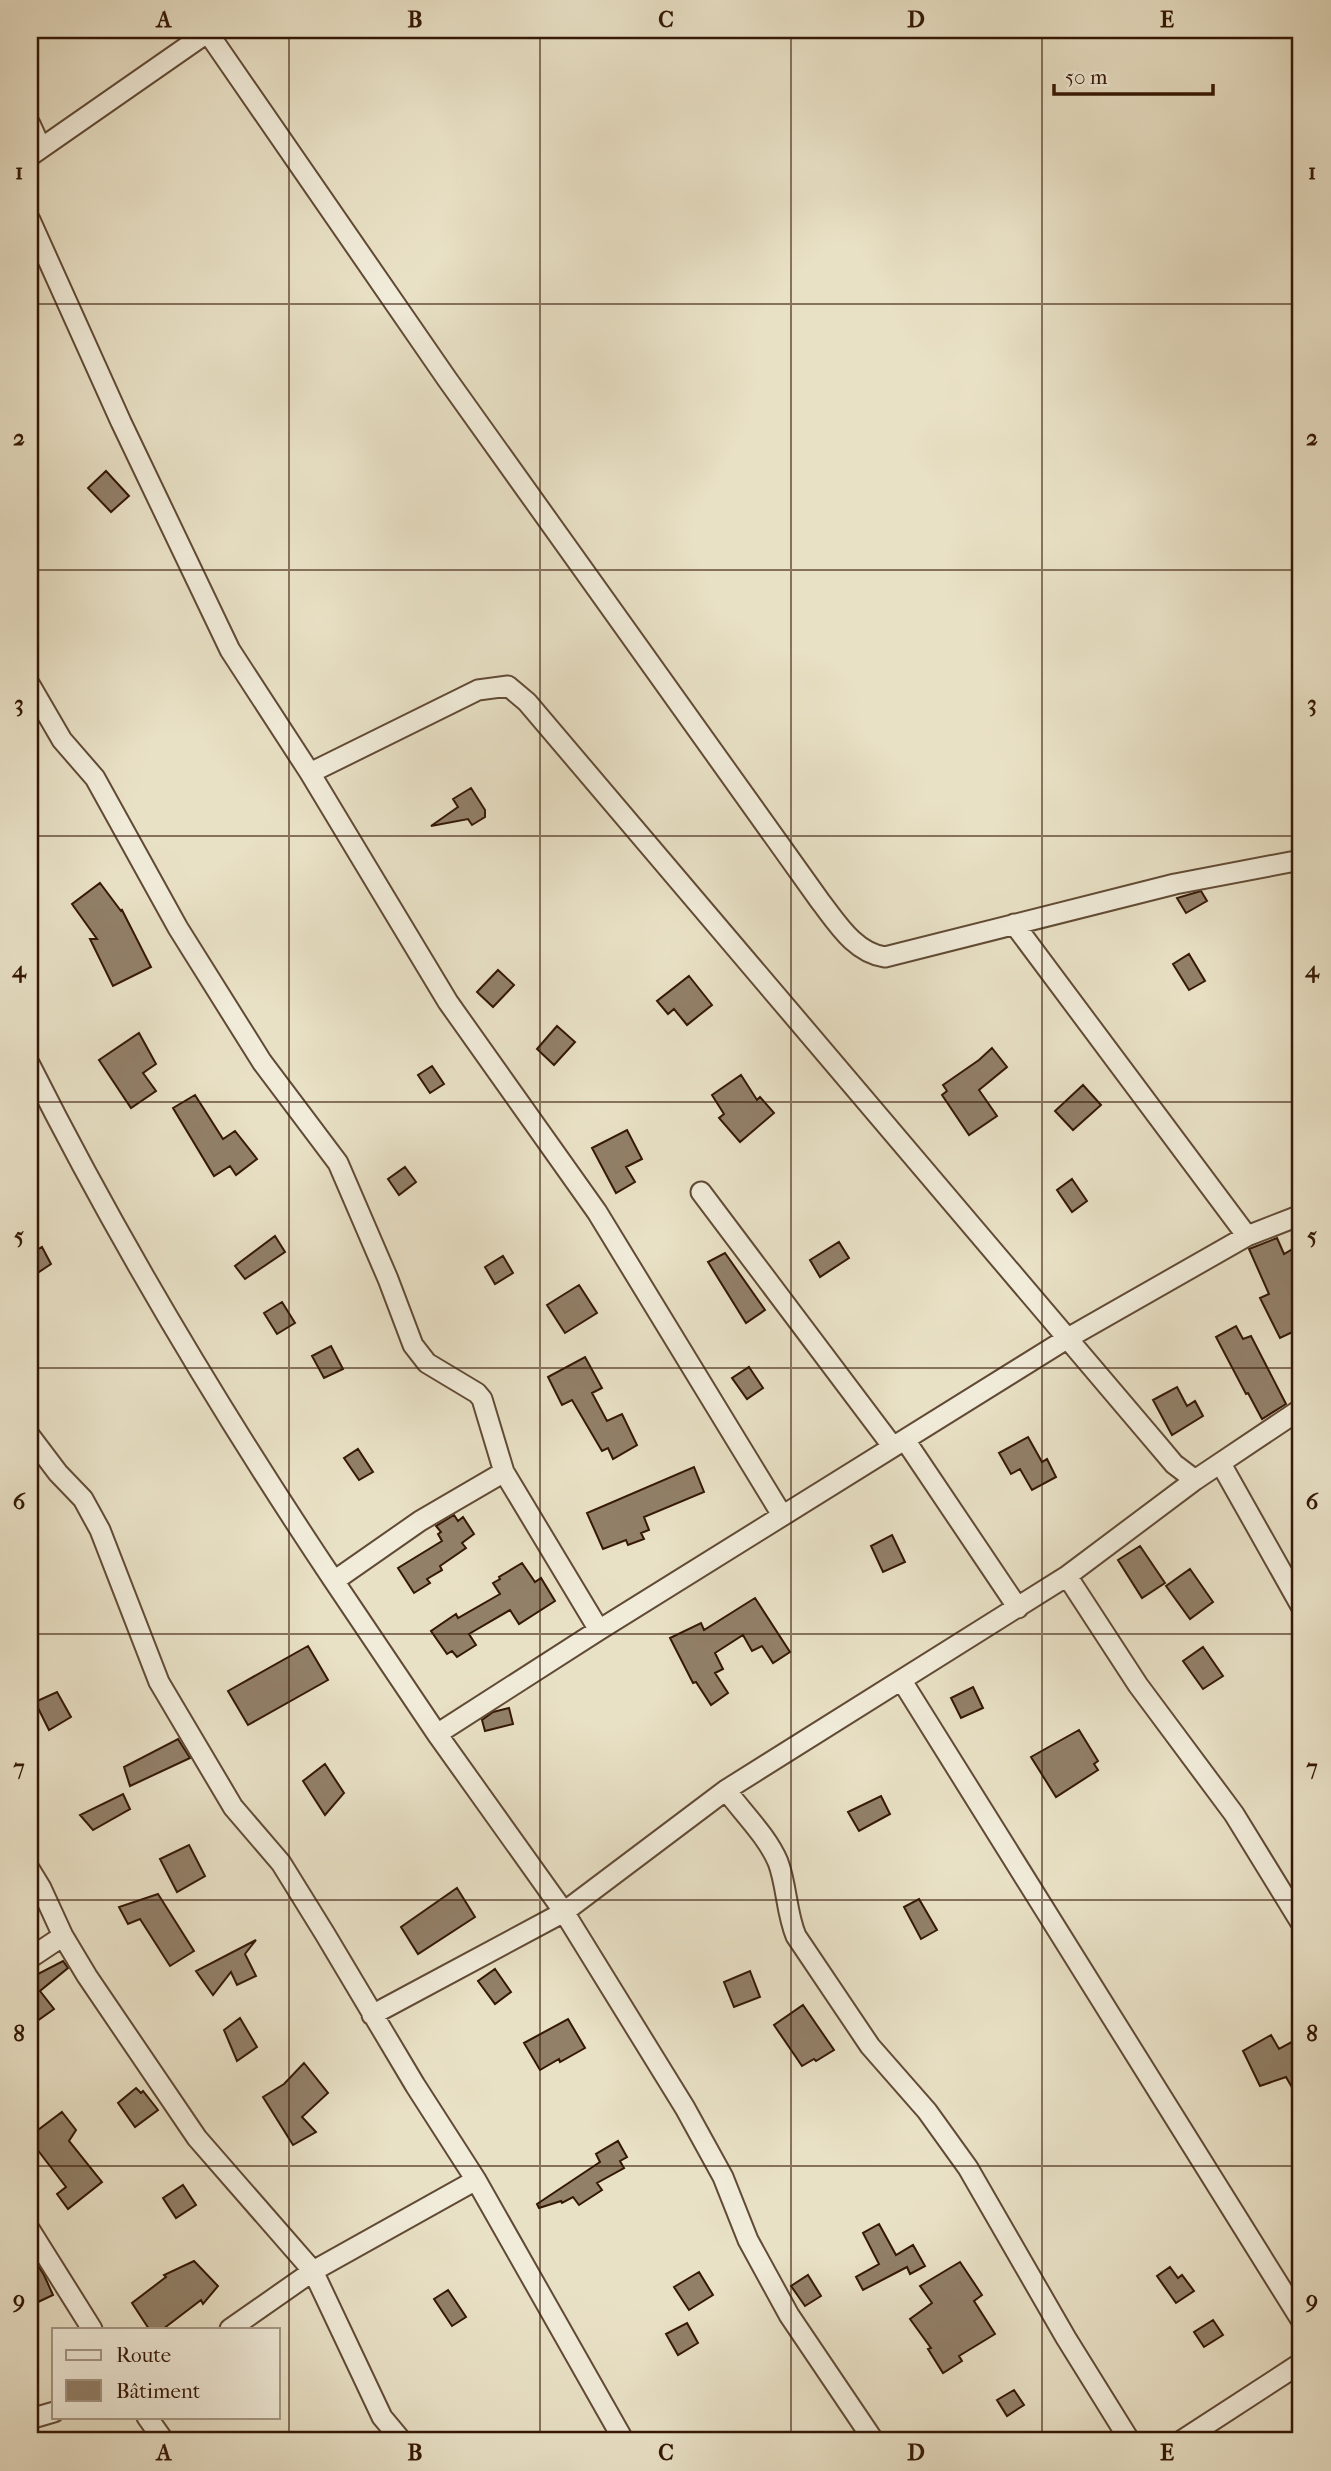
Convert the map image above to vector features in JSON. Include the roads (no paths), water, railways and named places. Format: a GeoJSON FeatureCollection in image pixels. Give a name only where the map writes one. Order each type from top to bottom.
{"type":"FeatureCollection","features":[{"type":"Feature","properties":{"kind":"street"},"geometry":{"type":"LineString","coordinates":[[30,124],[35,152],[208,31],[447,379],[839,925],[870,955],[884,957],[1175,884],[1301,860]]}},
{"type":"Feature","properties":{"kind":"street"},"geometry":{"type":"LineString","coordinates":[[30,220],[121,422],[230,650],[310,773],[448,1002],[597,1212],[782,1515]]}},
{"type":"Feature","properties":{"kind":"street"},"geometry":{"type":"LineString","coordinates":[[30,685],[62,740],[95,778],[178,928],[262,1062],[338,1163],[413,1345],[427,1363],[477,1393],[482,1399],[504,1472],[599,1630]]}},
{"type":"Feature","properties":{"kind":"street"},"geometry":{"type":"LineString","coordinates":[[310,773],[478,690],[508,686],[527,702],[1174,1464],[1195,1480]]}},
{"type":"Feature","properties":{"kind":"street"},"geometry":{"type":"LineString","coordinates":[[1014,924],[1247,1236]]}},
{"type":"Feature","properties":{"kind":"street"},"geometry":{"type":"LineString","coordinates":[[30,1065],[76,1158],[180,1339],[262,1473],[437,1734],[564,1912],[685,2108],[723,2178],[748,2240],[789,2315],[874,2441]]}},
{"type":"Feature","properties":{"kind":"street"},"geometry":{"type":"LineString","coordinates":[[701,1192],[899,1443],[1018,1608]]}},
{"type":"Feature","properties":{"kind":"street"},"geometry":{"type":"LineString","coordinates":[[437,1734],[782,1515],[1068,1339],[1247,1236],[1301,1215]]}},
{"type":"Feature","properties":{"kind":"street"},"geometry":{"type":"LineString","coordinates":[[372,2015],[564,1912],[726,1790],[1068,1576],[1195,1480],[1301,1409]]}},
{"type":"Feature","properties":{"kind":"street"},"geometry":{"type":"LineString","coordinates":[[30,1436],[58,1473],[83,1499],[100,1530],[159,1682],[233,1807],[281,1863],[372,2015],[476,2180],[624,2441]]}},
{"type":"Feature","properties":{"kind":"street"},"geometry":{"type":"LineString","coordinates":[[1221,1464],[1301,1606]]}},
{"type":"Feature","properties":{"kind":"street"},"geometry":{"type":"LineString","coordinates":[[334,1581],[420,1521],[504,1472]]}},
{"type":"Feature","properties":{"kind":"street"},"geometry":{"type":"LineString","coordinates":[[1068,1576],[1138,1685],[1234,1814],[1301,1923]]}},
{"type":"Feature","properties":{"kind":"street"},"geometry":{"type":"LineString","coordinates":[[902,1681],[1301,2320]]}},
{"type":"Feature","properties":{"kind":"street"},"geometry":{"type":"LineString","coordinates":[[726,1790],[778,1862],[789,1918],[796,1936],[870,2046],[927,2111],[968,2168],[1072,2348],[1130,2441]]}},
{"type":"Feature","properties":{"kind":"street"},"geometry":{"type":"LineString","coordinates":[[30,1870],[63,1936],[87,1976],[197,2137],[313,2271],[382,2417],[402,2441]]}},
{"type":"Feature","properties":{"kind":"street"},"geometry":{"type":"LineString","coordinates":[[30,1958],[63,1936]]}},
{"type":"Feature","properties":{"kind":"street"},"geometry":{"type":"LineString","coordinates":[[231,2328],[313,2271],[476,2180]]}},
{"type":"Feature","properties":{"kind":"street"},"geometry":{"type":"LineString","coordinates":[[30,2230],[91,2328]]}},
{"type":"Feature","properties":{"kind":"street"},"geometry":{"type":"LineString","coordinates":[[1181,2441],[1301,2363]]}},
{"type":"Feature","properties":{"kind":"street"},"geometry":{"type":"LineString","coordinates":[[30,2419],[52,2413]]}},
{"type":"Feature","properties":{"kind":"street"},"geometry":{"type":"LineString","coordinates":[[148,2418],[164,2441]]}}]}
